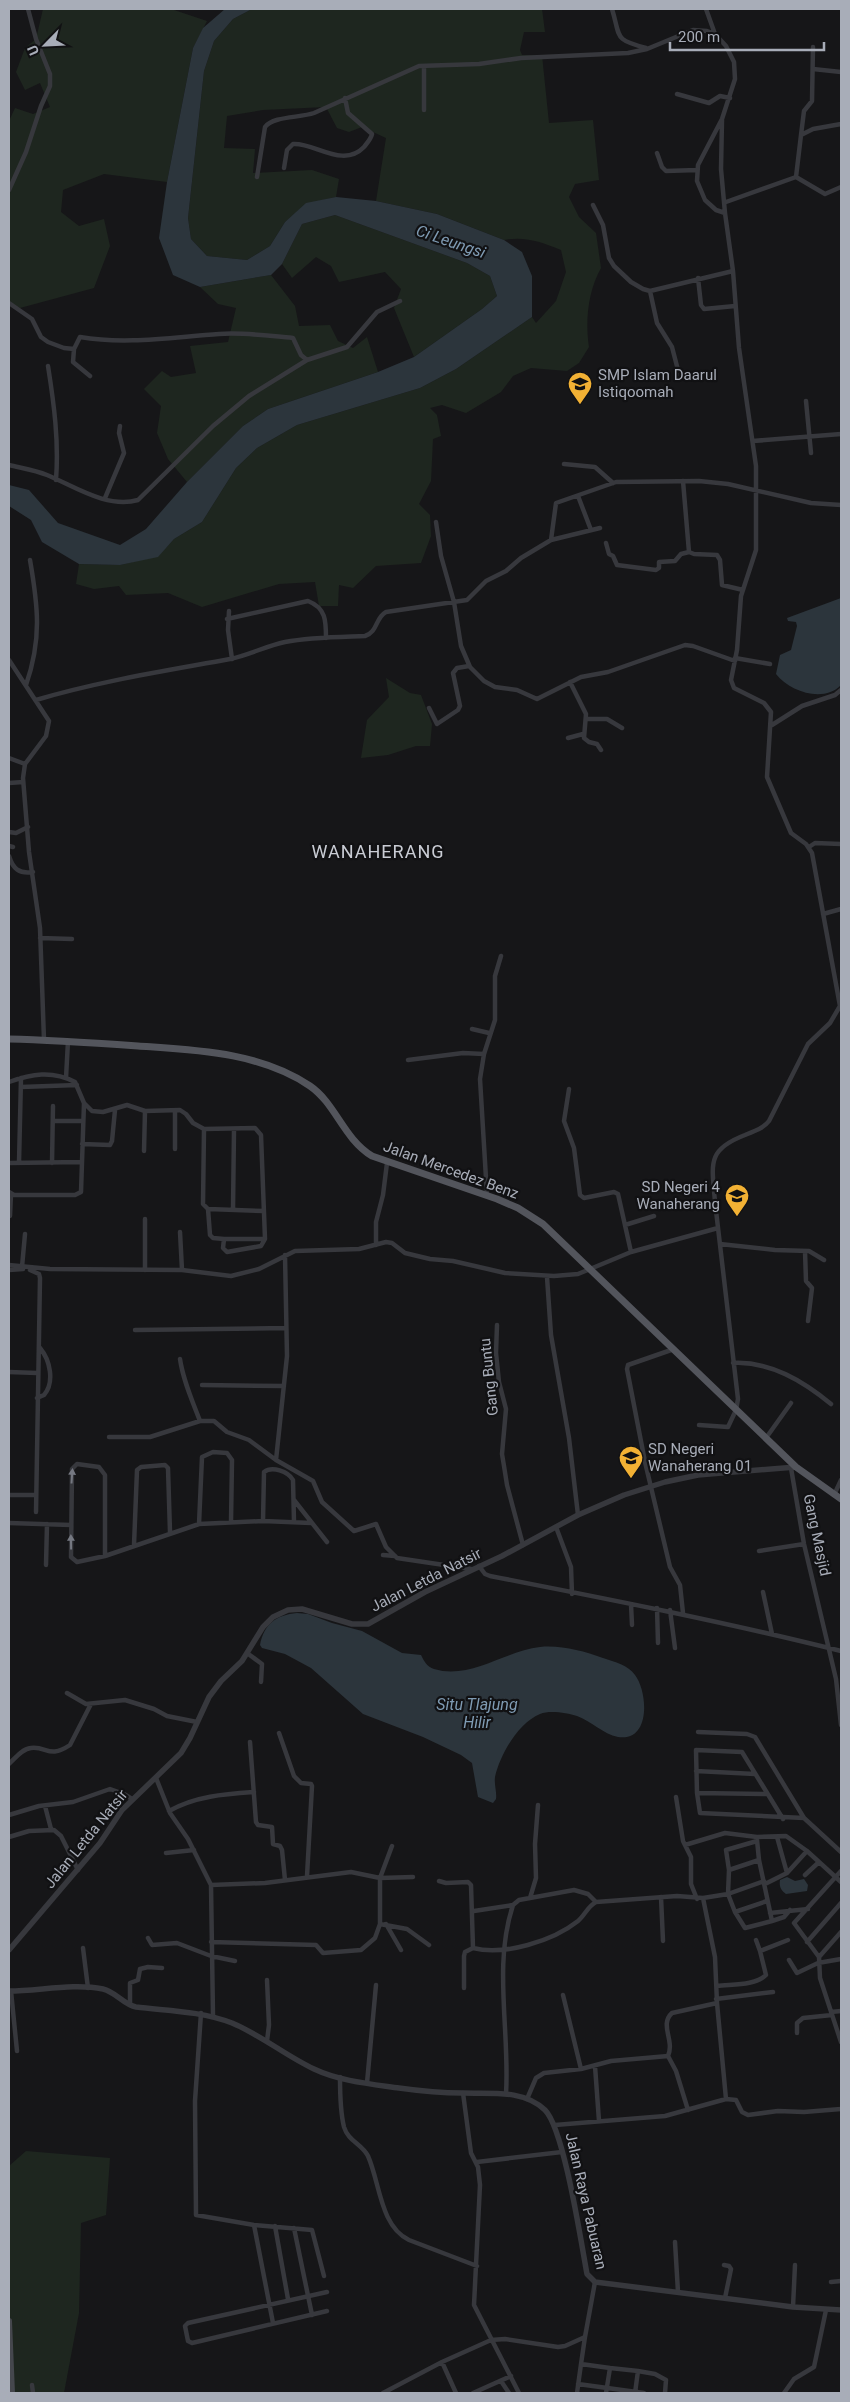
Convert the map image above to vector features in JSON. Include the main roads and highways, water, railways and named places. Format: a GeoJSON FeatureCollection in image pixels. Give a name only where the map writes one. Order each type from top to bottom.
{"type":"FeatureCollection","features":[{"type":"Feature","properties":{"kind":"main road","name":"Jalan Mercedez Benz"},"geometry":{"type":"LineString","coordinates":[[9,1039],[68,1041],[205,1052],[231,1056],[261,1063],[314,1089],[355,1143],[372,1156],[387,1163],[487,1196],[518,1208],[535,1218],[592,1269],[794,1467],[841,1499]]}},
{"type":"Feature","properties":{"kind":"main road"},"geometry":{"type":"LineString","coordinates":[[9,2321],[12,2393]]}},
{"type":"Feature","properties":{"kind":"water","name":"Ci Leungsi"},"geometry":{"type":"Polygon","coordinates":[[[225,9],[252,9],[233,19],[214,41],[204,71],[188,218],[191,239],[207,256],[247,260],[270,246],[285,222],[306,203],[336,197],[376,201],[437,214],[504,240],[522,252],[532,276],[532,317],[456,369],[420,388],[297,425],[257,448],[236,468],[202,522],[174,539],[158,557],[120,565],[79,564],[42,542],[31,520],[9,506],[9,485],[29,490],[58,523],[120,545],[146,529],[187,482],[243,426],[268,409],[378,372],[414,357],[482,309],[497,296],[490,276],[467,263],[335,215],[302,224],[282,264],[271,275],[200,287],[173,275],[159,238],[167,182],[193,48],[203,28],[225,9]]]}},
{"type":"Feature","properties":{"kind":"water"},"geometry":{"type":"Polygon","coordinates":[[[841,598],[841,685],[826,693],[817,694],[807,693],[790,686],[776,674],[780,655],[791,650],[797,626],[796,622],[788,621],[787,618],[841,598]]]}},
{"type":"Feature","properties":{"kind":"water","name":"Situ Tlajung Hilir"},"geometry":{"type":"Polygon","coordinates":[[[297,1613],[308,1614],[362,1631],[402,1653],[421,1655],[426,1664],[434,1669],[447,1671],[461,1671],[474,1668],[540,1647],[564,1648],[595,1655],[621,1664],[635,1675],[644,1703],[644,1714],[641,1724],[636,1732],[629,1736],[618,1737],[577,1716],[564,1713],[544,1713],[532,1718],[517,1732],[501,1759],[495,1777],[496,1799],[493,1803],[478,1797],[472,1763],[461,1755],[423,1737],[363,1714],[311,1668],[285,1654],[262,1648],[260,1645],[262,1638],[272,1622],[277,1618],[297,1613]]]}},
{"type":"Feature","properties":{"kind":"water"},"geometry":{"type":"Polygon","coordinates":[[[787,1877],[795,1881],[804,1879],[808,1885],[807,1891],[786,1894],[781,1888],[780,1880],[787,1877]]]}},
{"type":"Feature","properties":{"kind":"place","name":"SMP Islam Daarul Istiqoomah"},"geometry":{"type":"Point","coordinates":[580,405]}},
{"type":"Feature","properties":{"kind":"place","name":"SD Negeri 4 Wanaherang"},"geometry":{"type":"Point","coordinates":[737,1217]}},
{"type":"Feature","properties":{"kind":"place","name":"SD Negeri Wanaherang 01"},"geometry":{"type":"Point","coordinates":[631,1479]}},
{"type":"Feature","properties":{"kind":"district","name":"WANAHERANG"},"geometry":{"type":"Point","coordinates":[378,852]}}]}
